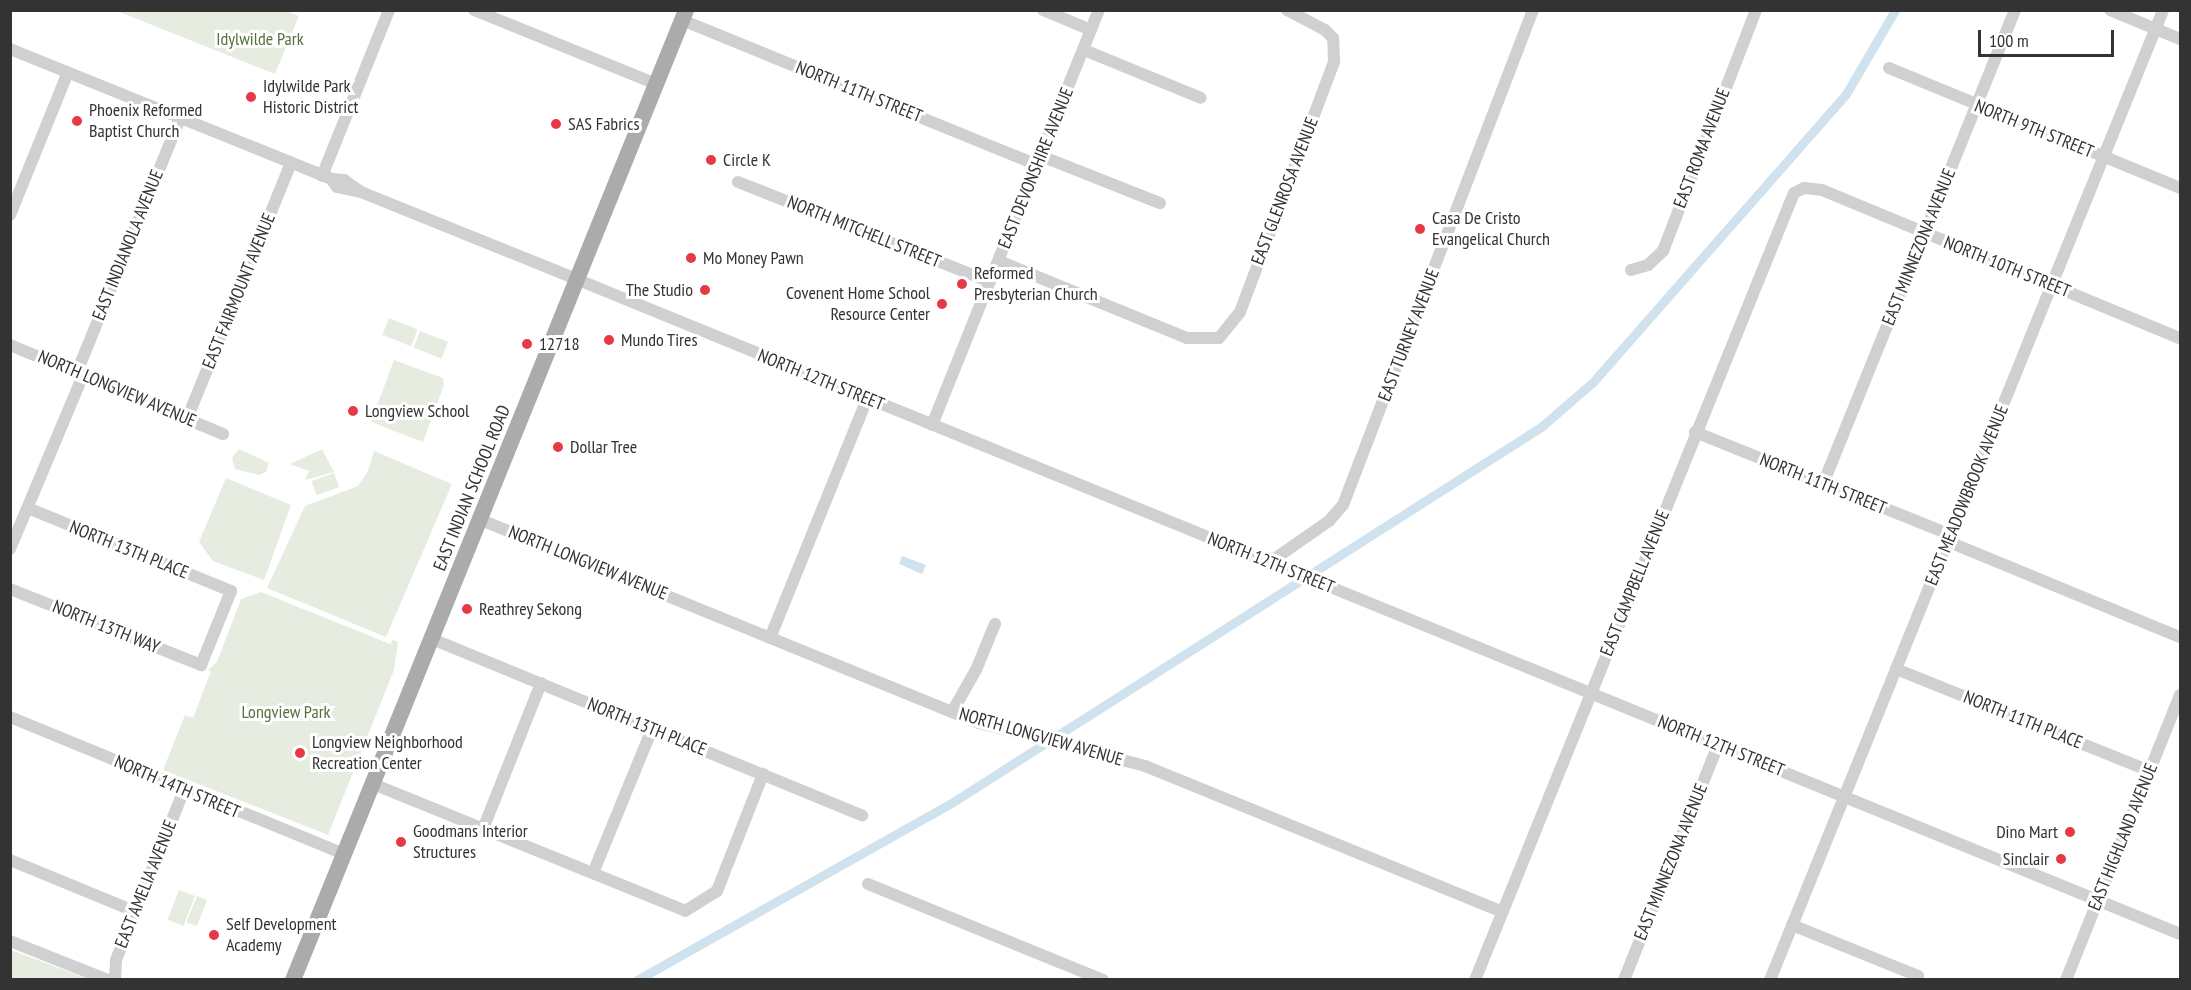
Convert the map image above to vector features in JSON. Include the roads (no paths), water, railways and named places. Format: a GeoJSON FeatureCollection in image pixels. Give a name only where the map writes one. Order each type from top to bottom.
{"type":"FeatureCollection","features":[{"type":"Feature","properties":{"kind":"main road","name":"EAST INDIAN SCHOOL ROAD"},"geometry":{"type":"LineString","coordinates":[[293,980],[684,15]]}},
{"type":"Feature","properties":{"kind":"street"},"geometry":{"type":"LineString","coordinates":[[326,178],[390,10]]}},
{"type":"Feature","properties":{"kind":"street"},"geometry":{"type":"LineString","coordinates":[[474,10],[656,84]]}},
{"type":"Feature","properties":{"kind":"street"},"geometry":{"type":"LineString","coordinates":[[1043,10],[1091,30]]}},
{"type":"Feature","properties":{"kind":"street","name":"EAST DEVONSHIRE AVENUE"},"geometry":{"type":"LineString","coordinates":[[932,425],[1100,10]]}},
{"type":"Feature","properties":{"kind":"street","name":"EAST GLENROSA AVENUE"},"geometry":{"type":"LineString","coordinates":[[999,261],[1187,338],[1219,338],[1234,323],[1334,62],[1333,38],[1317,23],[1287,10]]}},
{"type":"Feature","properties":{"kind":"street","name":"EAST TURNEY AVENUE"},"geometry":{"type":"LineString","coordinates":[[1270,562],[1329,521],[1343,505],[1533,10]]}},
{"type":"Feature","properties":{"kind":"street","name":"EAST ROMA AVENUE"},"geometry":{"type":"LineString","coordinates":[[1631,270],[1648,265],[1663,251],[1756,10]]}},
{"type":"Feature","properties":{"kind":"street","name":"EAST MINNEZONA AVENUE"},"geometry":{"type":"LineString","coordinates":[[1823,484],[2015,10]]}},
{"type":"Feature","properties":{"kind":"street"},"geometry":{"type":"LineString","coordinates":[[2110,10],[2181,39]]}},
{"type":"Feature","properties":{"kind":"street","name":"EAST MEADOWBROOK AVENUE"},"geometry":{"type":"LineString","coordinates":[[1770,980],[2163,10]]}},
{"type":"Feature","properties":{"kind":"street","name":"NORTH 11TH STREET"},"geometry":{"type":"LineString","coordinates":[[684,15],[1039,160],[1160,203]]}},
{"type":"Feature","properties":{"kind":"street","name":"NORTH 12TH STREET"},"geometry":{"type":"LineString","coordinates":[[10,49],[326,178],[344,180],[362,192],[2181,934]]}},
{"type":"Feature","properties":{"kind":"street"},"geometry":{"type":"LineString","coordinates":[[1084,50],[1201,98]]}},
{"type":"Feature","properties":{"kind":"street","name":"NORTH 9TH STREET"},"geometry":{"type":"LineString","coordinates":[[1889,69],[2181,188]]}},
{"type":"Feature","properties":{"kind":"street"},"geometry":{"type":"LineString","coordinates":[[10,215],[14,199],[68,72]]}},
{"type":"Feature","properties":{"kind":"street","name":"EAST INDIANOLA AVENUE"},"geometry":{"type":"LineString","coordinates":[[10,549],[180,118]]}},
{"type":"Feature","properties":{"kind":"street","name":"EAST FAIRMOUNT AVENUE"},"geometry":{"type":"LineString","coordinates":[[187,419],[291,163]]}},
{"type":"Feature","properties":{"kind":"street","name":"NORTH MITCHELL STREET"},"geometry":{"type":"LineString","coordinates":[[738,182],[990,282]]}},
{"type":"Feature","properties":{"kind":"street","name":"NORTH 10TH STREET"},"geometry":{"type":"LineString","coordinates":[[1799,190],[1822,190],[2181,338]]}},
{"type":"Feature","properties":{"kind":"street","name":"EAST CAMPBELL AVENUE"},"geometry":{"type":"LineString","coordinates":[[1475,980],[1790,198],[1799,190]]}},
{"type":"Feature","properties":{"kind":"street","name":"NORTH LONGVIEW AVENUE"},"geometry":{"type":"LineString","coordinates":[[10,345],[223,434]]}},
{"type":"Feature","properties":{"kind":"street"},"geometry":{"type":"LineString","coordinates":[[770,638],[867,399]]}},
{"type":"Feature","properties":{"kind":"street","name":"NORTH 11TH STREET"},"geometry":{"type":"LineString","coordinates":[[1695,432],[1823,484],[2181,637]]}},
{"type":"Feature","properties":{"kind":"street","name":"NORTH 13TH PLACE"},"geometry":{"type":"LineString","coordinates":[[27,508],[231,591],[201,665]]}},
{"type":"Feature","properties":{"kind":"street","name":"NORTH LONGVIEW AVENUE"},"geometry":{"type":"LineString","coordinates":[[481,520],[952,712],[1144,766],[1502,912]]}},
{"type":"Feature","properties":{"kind":"street","name":"NORTH 13TH WAY"},"geometry":{"type":"LineString","coordinates":[[10,589],[201,665]]}},
{"type":"Feature","properties":{"kind":"street"},"geometry":{"type":"LineString","coordinates":[[952,712],[976,670],[995,624]]}},
{"type":"Feature","properties":{"kind":"street","name":"NORTH 13TH PLACE"},"geometry":{"type":"LineString","coordinates":[[432,639],[862,815]]}},
{"type":"Feature","properties":{"kind":"street","name":"NORTH 11TH PLACE"},"geometry":{"type":"LineString","coordinates":[[1896,669],[2150,771]]}},
{"type":"Feature","properties":{"kind":"street"},"geometry":{"type":"LineString","coordinates":[[483,829],[541,683]]}},
{"type":"Feature","properties":{"kind":"street","name":"EAST HIGHLAND AVENUE"},"geometry":{"type":"LineString","coordinates":[[2066,980],[2181,695]]}},
{"type":"Feature","properties":{"kind":"street","name":"NORTH 14TH STREET"},"geometry":{"type":"LineString","coordinates":[[10,717],[344,854]]}},
{"type":"Feature","properties":{"kind":"street"},"geometry":{"type":"LineString","coordinates":[[594,873],[652,729]]}},
{"type":"Feature","properties":{"kind":"street","name":"EAST MINNEZONA AVENUE"},"geometry":{"type":"LineString","coordinates":[[1624,980],[1718,745]]}},
{"type":"Feature","properties":{"kind":"street"},"geometry":{"type":"LineString","coordinates":[[373,784],[685,911],[717,891],[763,774]]}},
{"type":"Feature","properties":{"kind":"street","name":"EAST AMELIA AVENUE"},"geometry":{"type":"LineString","coordinates":[[115,980],[116,960],[184,790]]}},
{"type":"Feature","properties":{"kind":"street"},"geometry":{"type":"LineString","coordinates":[[10,860],[136,912]]}},
{"type":"Feature","properties":{"kind":"street"},"geometry":{"type":"LineString","coordinates":[[868,884],[1102,980]]}},
{"type":"Feature","properties":{"kind":"street"},"geometry":{"type":"LineString","coordinates":[[1792,925],[1918,978]]}},
{"type":"Feature","properties":{"kind":"street"},"geometry":{"type":"LineString","coordinates":[[10,941],[108,980]]}},
{"type":"Feature","properties":{"kind":"water"},"geometry":{"type":"Polygon","coordinates":[[[902,556],[926,565],[922,574],[899,564],[902,556]]]}},
{"type":"Feature","properties":{"kind":"waterway"},"geometry":{"type":"LineString","coordinates":[[637,980],[953,802],[1541,427],[1593,382],[1846,94],[1895,10]]}},
{"type":"Feature","properties":{"kind":"place","name":"Idylwilde Park Historic District"},"geometry":{"type":"Point","coordinates":[251,97]}},
{"type":"Feature","properties":{"kind":"place","name":"Phoenix Reformed Baptist Church"},"geometry":{"type":"Point","coordinates":[77,121]}},
{"type":"Feature","properties":{"kind":"place","name":"SAS Fabrics"},"geometry":{"type":"Point","coordinates":[556,124]}},
{"type":"Feature","properties":{"kind":"place","name":"Circle K"},"geometry":{"type":"Point","coordinates":[711,160]}},
{"type":"Feature","properties":{"kind":"place","name":"Casa De Cristo Evangelical Church"},"geometry":{"type":"Point","coordinates":[1420,229]}},
{"type":"Feature","properties":{"kind":"place","name":"Mo Money Pawn"},"geometry":{"type":"Point","coordinates":[691,258]}},
{"type":"Feature","properties":{"kind":"place","name":"Reformed Presbyterian Church"},"geometry":{"type":"Point","coordinates":[962,284]}},
{"type":"Feature","properties":{"kind":"place","name":"The Studio"},"geometry":{"type":"Point","coordinates":[705,290]}},
{"type":"Feature","properties":{"kind":"place","name":"Covenent Home School Resource Center"},"geometry":{"type":"Point","coordinates":[942,304]}},
{"type":"Feature","properties":{"kind":"place","name":"Mundo Tires"},"geometry":{"type":"Point","coordinates":[609,340]}},
{"type":"Feature","properties":{"kind":"place","name":"12718"},"geometry":{"type":"Point","coordinates":[527,344]}},
{"type":"Feature","properties":{"kind":"place","name":"Longview School"},"geometry":{"type":"Point","coordinates":[353,411]}},
{"type":"Feature","properties":{"kind":"place","name":"Dollar Tree"},"geometry":{"type":"Point","coordinates":[558,447]}},
{"type":"Feature","properties":{"kind":"place","name":"Reathrey Sekong"},"geometry":{"type":"Point","coordinates":[467,609]}},
{"type":"Feature","properties":{"kind":"place","name":"Longview Neighborhood Recreation Center"},"geometry":{"type":"Point","coordinates":[300,753]}},
{"type":"Feature","properties":{"kind":"place","name":"Dino Mart"},"geometry":{"type":"Point","coordinates":[2070,832]}},
{"type":"Feature","properties":{"kind":"place","name":"Goodmans Interior Structures"},"geometry":{"type":"Point","coordinates":[401,842]}},
{"type":"Feature","properties":{"kind":"place","name":"Sinclair"},"geometry":{"type":"Point","coordinates":[2061,859]}},
{"type":"Feature","properties":{"kind":"place","name":"Self Development Academy"},"geometry":{"type":"Point","coordinates":[214,935]}},
{"type":"Feature","properties":{"kind":"park label","name":"Idylwilde Park"},"geometry":{"type":"Point","coordinates":[260,39]}},
{"type":"Feature","properties":{"kind":"park label","name":"Longview Park"},"geometry":{"type":"Point","coordinates":[286,712]}}]}
